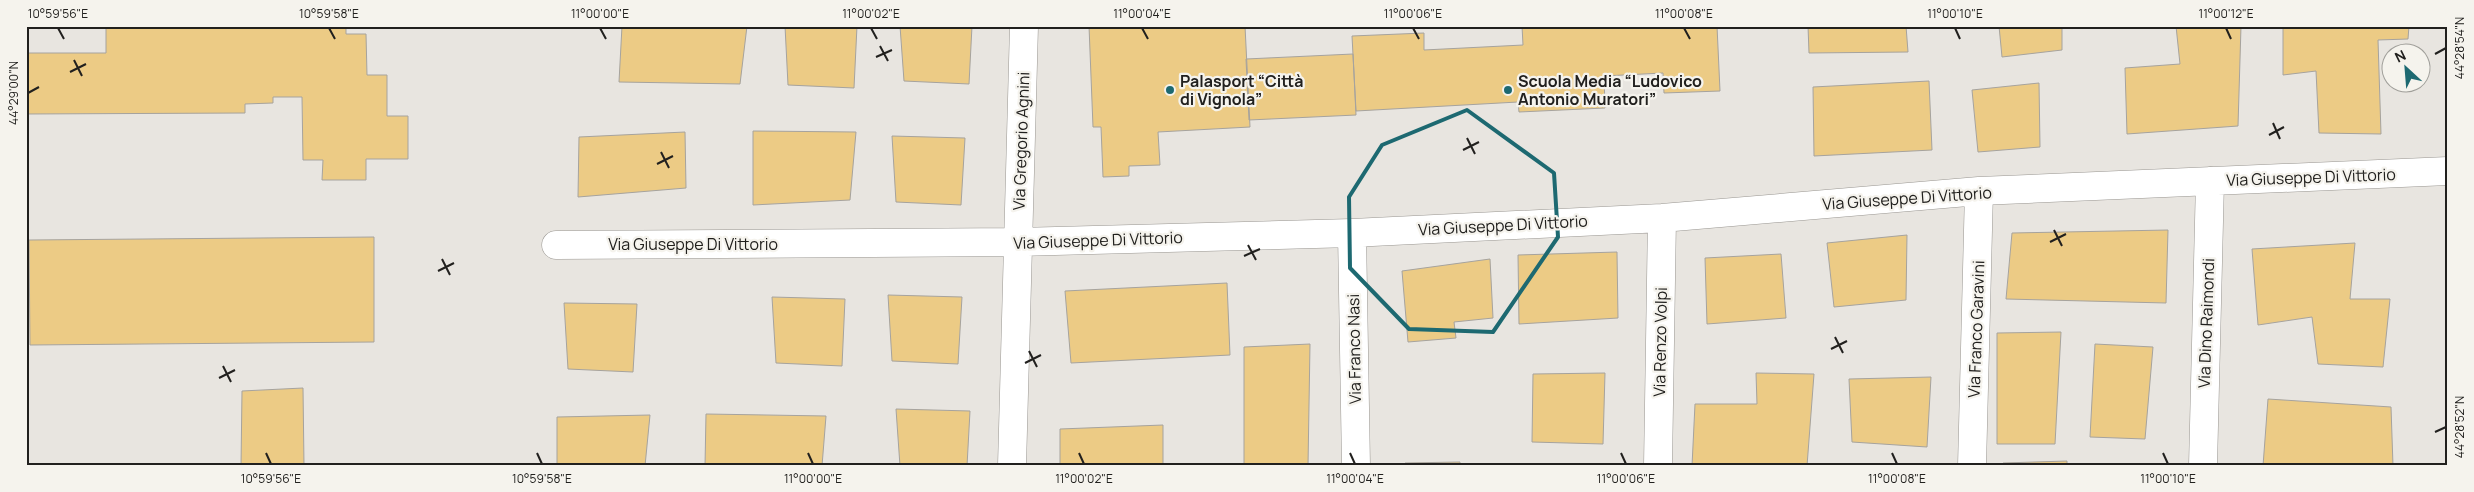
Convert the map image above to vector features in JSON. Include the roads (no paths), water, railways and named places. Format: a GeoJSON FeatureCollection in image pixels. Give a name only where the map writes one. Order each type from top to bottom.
{"type":"FeatureCollection","features":[{"type":"Feature","properties":{"kind":"street","name":"Via Gregorio Agnini"},"geometry":{"type":"LineString","coordinates":[[1012,466],[1024,26]]}},
{"type":"Feature","properties":{"kind":"street","name":"Via Giuseppe Di Vittorio"},"geometry":{"type":"LineString","coordinates":[[556,245],[1018,242],[1352,233],[1662,218],[1980,192],[2448,171]]}},
{"type":"Feature","properties":{"kind":"street","name":"Via Dino Raimondi"},"geometry":{"type":"LineString","coordinates":[[2202,466],[2210,181]]}},
{"type":"Feature","properties":{"kind":"street","name":"Via Franco Garavini"},"geometry":{"type":"LineString","coordinates":[[1972,466],[1980,192]]}},
{"type":"Feature","properties":{"kind":"street","name":"Via Renzo Volpi"},"geometry":{"type":"LineString","coordinates":[[1658,466],[1662,218]]}},
{"type":"Feature","properties":{"kind":"street","name":"Via Franco Nasi"},"geometry":{"type":"LineString","coordinates":[[1352,233],[1356,466]]}},
{"type":"Feature","properties":{"kind":"place","name":"Palasport “Città di Vignola”"},"geometry":{"type":"Point","coordinates":[1170,90]}},
{"type":"Feature","properties":{"kind":"place","name":"Scuola Media “Ludovico Antonio Muratori”"},"geometry":{"type":"Point","coordinates":[1508,90]}}]}
